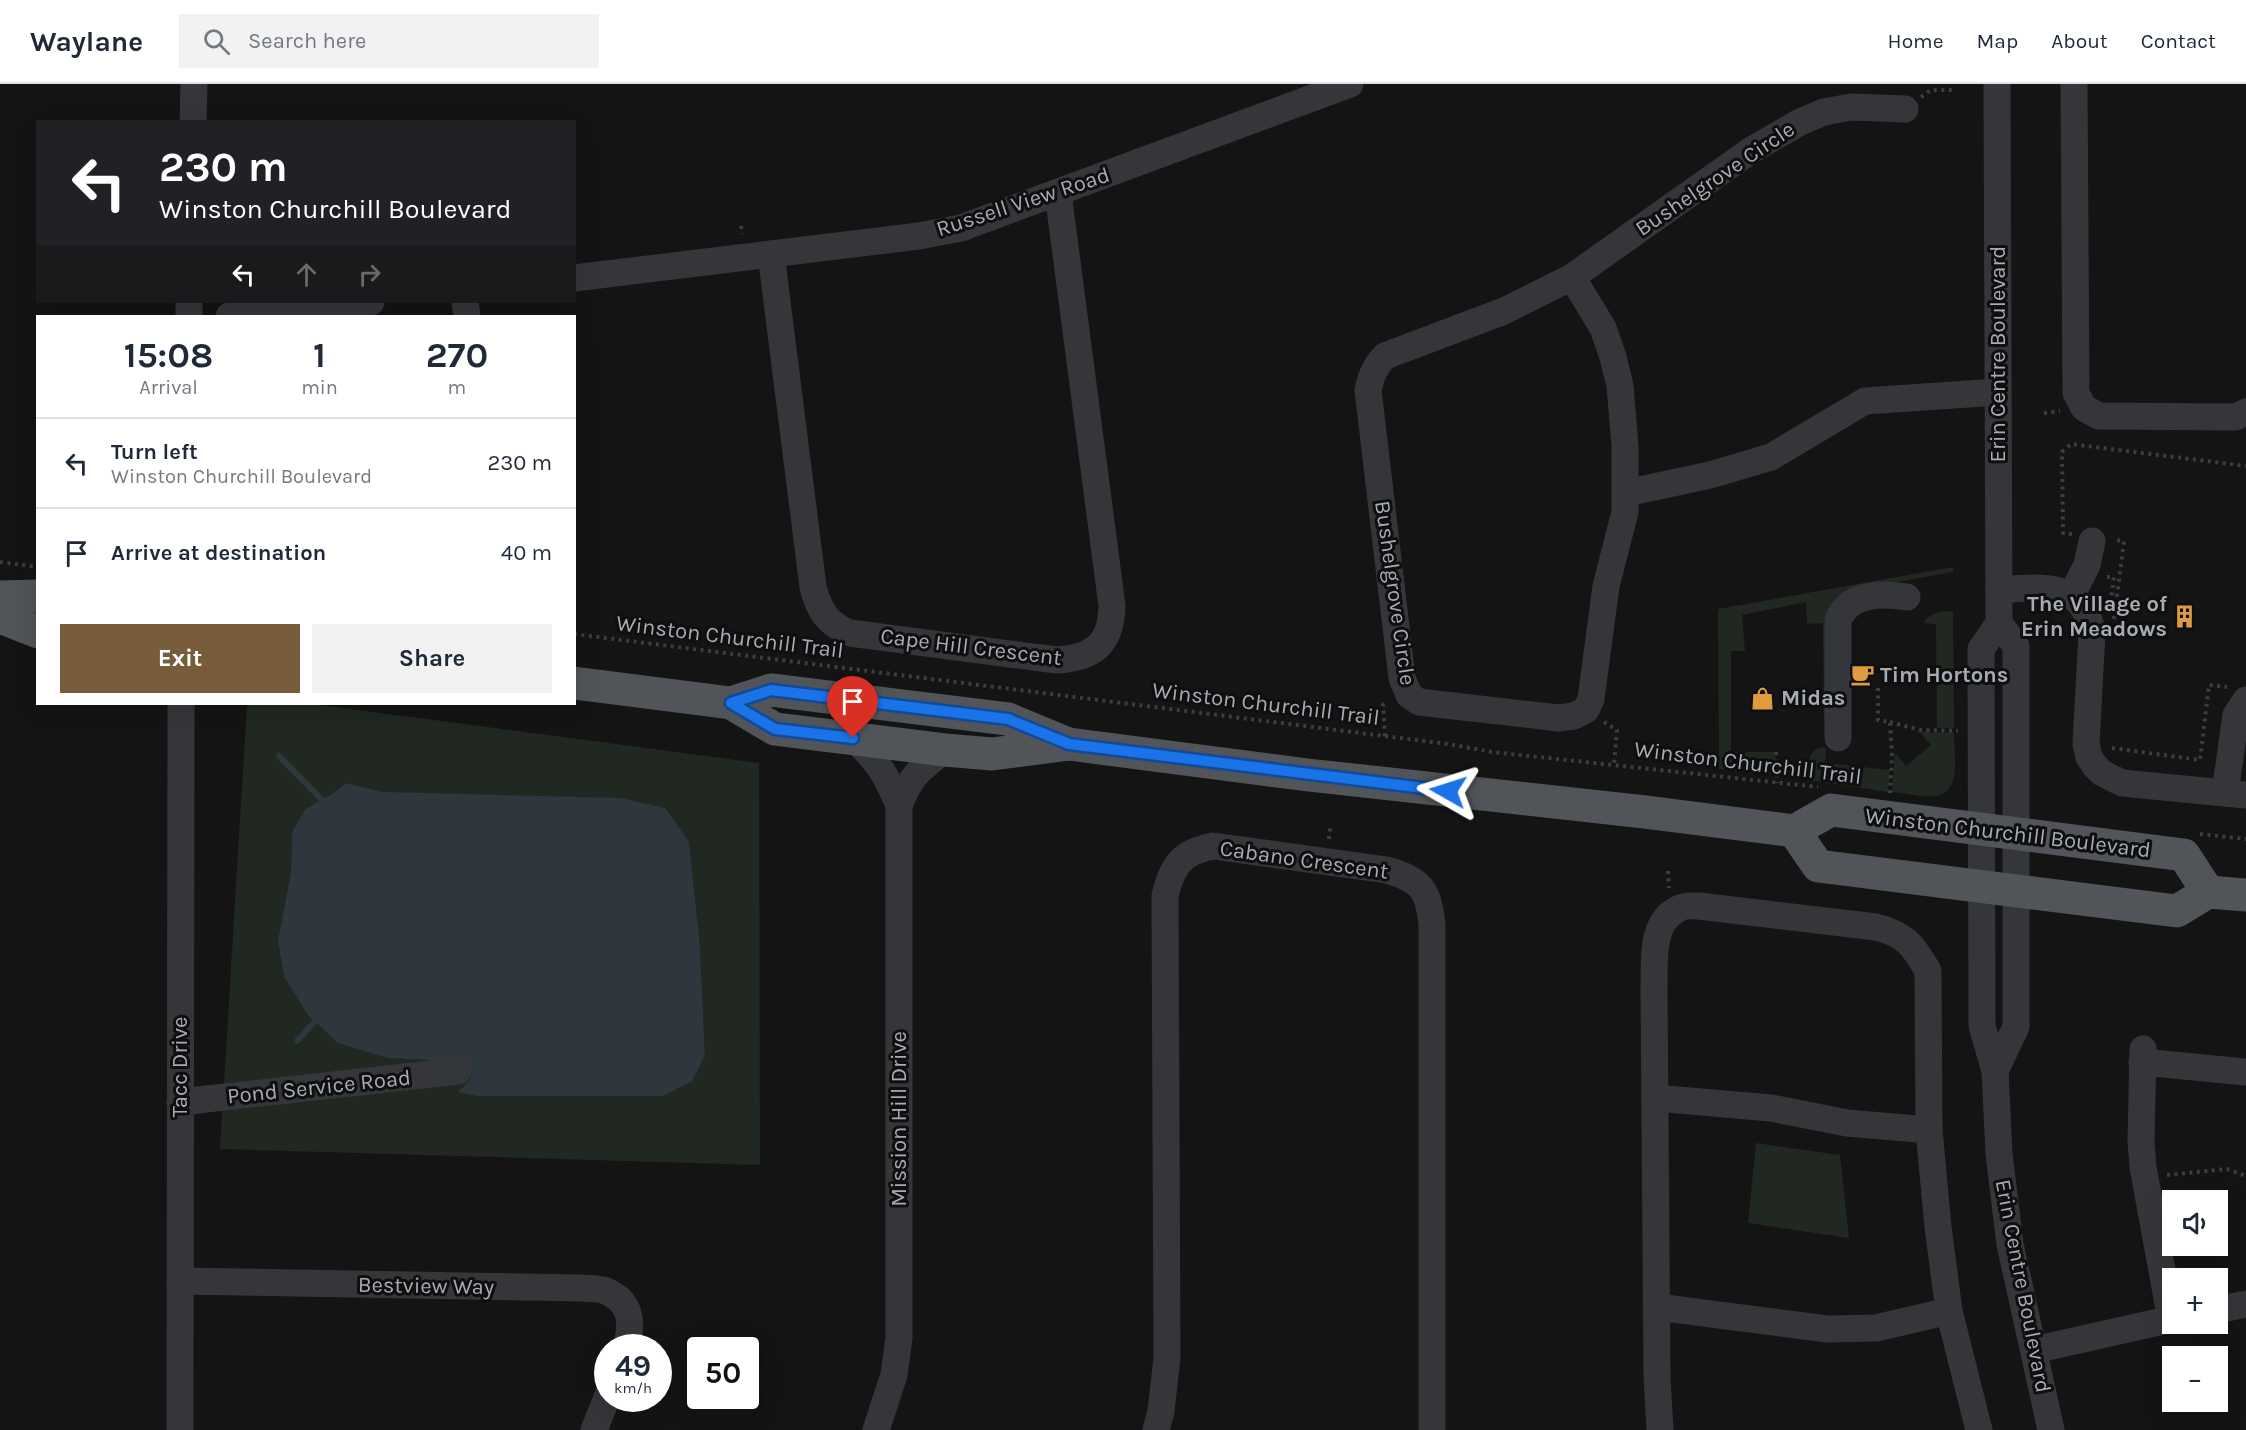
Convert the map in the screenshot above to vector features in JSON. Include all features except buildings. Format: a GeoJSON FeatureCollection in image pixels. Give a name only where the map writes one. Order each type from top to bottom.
{"type":"FeatureCollection","features":[{"type":"Feature","properties":{"kind":"main road"},"geometry":{"type":"LineString","coordinates":[[0,597],[36,596]]}},
{"type":"Feature","properties":{"kind":"main road"},"geometry":{"type":"LineString","coordinates":[[0,617],[36,631]]}},
{"type":"Feature","properties":{"kind":"main road"},"geometry":{"type":"LineString","coordinates":[[576,683],[731,703],[775,729],[945,750],[992,754],[1069,744],[1308,775],[1645,812],[1794,831],[1818,866],[2017,892],[2177,911],[2208,892],[2246,896]]}},
{"type":"Feature","properties":{"kind":"main road"},"geometry":{"type":"LineString","coordinates":[[731,703],[771,690],[996,717],[1008,719],[1069,744]]}},
{"type":"Feature","properties":{"kind":"main road","name":"Winston Churchill Boulevard"},"geometry":{"type":"LineString","coordinates":[[1794,831],[1831,810],[2184,855],[2208,892]]}},
{"type":"Feature","properties":{"kind":"street"},"geometry":{"type":"LineString","coordinates":[[193,120],[194,84]]}},
{"type":"Feature","properties":{"kind":"street","name":"Russell View Road"},"geometry":{"type":"LineString","coordinates":[[576,278],[918,236],[961,228],[1350,84]]}},
{"type":"Feature","properties":{"kind":"street","name":"Erin Centre Boulevard"},"geometry":{"type":"LineString","coordinates":[[1997,84],[1999,623],[1981,649],[1982,1026],[1995,1071],[1999,1154],[2010,1244],[2051,1430]]}},
{"type":"Feature","properties":{"kind":"street"},"geometry":{"type":"LineString","coordinates":[[2074,84],[2076,393],[2084,408],[2099,416],[2236,417],[2246,412]]}},
{"type":"Feature","properties":{"kind":"street","name":"Bushelgrove Circle"},"geometry":{"type":"LineString","coordinates":[[1586,710],[1574,716],[1559,718],[1428,705],[1409,695],[1402,678],[1368,390],[1377,365],[1385,356],[1504,311],[1572,277],[1750,151],[1800,122],[1824,112],[1851,107],[1905,109]]}},
{"type":"Feature","properties":{"kind":"street","name":"Cape Hill Crescent"},"geometry":{"type":"LineString","coordinates":[[771,254],[813,587],[818,606],[827,619],[838,628],[850,633],[1056,660],[1074,659],[1090,652],[1103,641],[1111,625],[1112,606],[1058,193]]}},
{"type":"Feature","properties":{"kind":"street"},"geometry":{"type":"LineString","coordinates":[[1572,277],[1603,328],[1613,357],[1620,386],[1626,446],[1625,512],[1606,586],[1594,688],[1586,710]]}},
{"type":"Feature","properties":{"kind":"street"},"geometry":{"type":"LineString","coordinates":[[238,315],[361,303]]}},
{"type":"Feature","properties":{"kind":"street"},"geometry":{"type":"LineString","coordinates":[[1626,493],[1710,475],[1771,457],[1865,401],[1998,392]]}},
{"type":"Feature","properties":{"kind":"street"},"geometry":{"type":"LineString","coordinates":[[2071,596],[2087,565],[2096,539]]}},
{"type":"Feature","properties":{"kind":"street"},"geometry":{"type":"LineString","coordinates":[[1999,590],[2045,587],[2071,596],[2082,604],[2090,618],[2092,633],[2086,744],[2089,757],[2095,766],[2102,773],[2122,783],[2235,794],[2236,715],[2240,694]]}},
{"type":"Feature","properties":{"kind":"street"},"geometry":{"type":"LineString","coordinates":[[1838,738],[1838,621],[1842,610],[1858,599],[1889,594],[1907,597]]}},
{"type":"Feature","properties":{"kind":"street","name":"Erin Centre Boulevard"},"geometry":{"type":"LineString","coordinates":[[1995,1071],[2016,1027],[2016,646],[1999,623]]}},
{"type":"Feature","properties":{"kind":"street","name":"Tacc Drive"},"geometry":{"type":"LineString","coordinates":[[180,705],[180,1430]]}},
{"type":"Feature","properties":{"kind":"street","name":"Mission Hill Drive"},"geometry":{"type":"LineString","coordinates":[[853,738],[879,764],[891,783],[899,806],[899,1338],[894,1375],[876,1430]]}},
{"type":"Feature","properties":{"kind":"street","name":"Mission Hill Drive"},"geometry":{"type":"LineString","coordinates":[[899,806],[906,787],[913,777],[945,750]]}},
{"type":"Feature","properties":{"kind":"street","name":"Cabano Crescent"},"geometry":{"type":"LineString","coordinates":[[1156,1430],[1161,1411],[1167,1358],[1165,896],[1169,878],[1185,855],[1197,849],[1213,846],[1387,870],[1412,880],[1423,890],[1429,900],[1432,924],[1432,1430]]}},
{"type":"Feature","properties":{"kind":"street"},"geometry":{"type":"LineString","coordinates":[[1660,1430],[1657,1377],[1656,940],[1660,928],[1680,907],[1699,906],[1840,922],[1892,931],[1907,939],[1919,954],[1928,971],[1929,1130],[1938,1227],[1949,1311],[1979,1430]]}},
{"type":"Feature","properties":{"kind":"street"},"geometry":{"type":"LineString","coordinates":[[2162,1268],[2145,1177],[2141,1141],[2143,1055],[2246,1072]]}},
{"type":"Feature","properties":{"kind":"street","name":"Pond Service Road"},"geometry":{"type":"LineString","coordinates":[[180,1102],[458,1071]]}},
{"type":"Feature","properties":{"kind":"street"},"geometry":{"type":"LineString","coordinates":[[1655,1098],[1771,1108],[1847,1124],[1929,1130]]}},
{"type":"Feature","properties":{"kind":"street","name":"Bestview Way"},"geometry":{"type":"LineString","coordinates":[[180,1281],[582,1288],[605,1291],[621,1302],[631,1320],[628,1334]]}},
{"type":"Feature","properties":{"kind":"street"},"geometry":{"type":"LineString","coordinates":[[2228,1308],[2246,1304]]}},
{"type":"Feature","properties":{"kind":"street"},"geometry":{"type":"LineString","coordinates":[[1657,1307],[1827,1329],[1876,1328],[1949,1311]]}},
{"type":"Feature","properties":{"kind":"street"},"geometry":{"type":"LineString","coordinates":[[2034,1350],[2162,1321]]}},
{"type":"Feature","properties":{"kind":"street"},"geometry":{"type":"LineString","coordinates":[[594,1430],[601,1412]]}},
{"type":"Feature","properties":{"kind":"path"},"geometry":{"type":"LineString","coordinates":[[1905,109],[1931,90],[1954,90]]}},
{"type":"Feature","properties":{"kind":"path"},"geometry":{"type":"LineString","coordinates":[[2113,623],[2124,541],[2062,533],[2062,452],[2072,444],[2246,466]]}},
{"type":"Feature","properties":{"kind":"path"},"geometry":{"type":"LineString","coordinates":[[0,562],[36,567]]}},
{"type":"Feature","properties":{"kind":"path","name":"Winston Churchill Trail"},"geometry":{"type":"LineString","coordinates":[[576,634],[1448,744],[1492,752],[1825,788]]}},
{"type":"Feature","properties":{"kind":"path"},"geometry":{"type":"LineString","coordinates":[[2101,747],[2200,759],[2209,685],[2240,694]]}},
{"type":"Feature","properties":{"kind":"path"},"geometry":{"type":"LineString","coordinates":[[1878,688],[1878,720],[1920,730],[1958,731]]}},
{"type":"Feature","properties":{"kind":"path"},"geometry":{"type":"LineString","coordinates":[[1586,710],[1617,730],[1614,764]]}},
{"type":"Feature","properties":{"kind":"path","name":"Winston Churchill Trail"},"geometry":{"type":"LineString","coordinates":[[1890,722],[1893,756],[1889,796],[1897,797]]}},
{"type":"Feature","properties":{"kind":"path"},"geometry":{"type":"LineString","coordinates":[[1776,752],[1777,783]]}},
{"type":"Feature","properties":{"kind":"path"},"geometry":{"type":"LineString","coordinates":[[2145,1177],[2227,1169],[2246,1176]]}},
{"type":"Feature","properties":{"kind":"shaded area"},"geometry":{"type":"Polygon","coordinates":[[[1953,567],[1953,572],[1846,591],[1834,601],[1832,609],[1832,711],[1824,719],[1823,623],[1807,624],[1806,602],[1742,615],[1745,651],[1731,651],[1731,752],[1775,752],[1775,775],[1719,769],[1718,609],[1953,567]]]}},
{"type":"Feature","properties":{"kind":"shaded area"},"geometry":{"type":"Polygon","coordinates":[[[1953,611],[1954,728],[1937,728],[1936,624],[1924,623],[1933,614],[1953,611]]]}},
{"type":"Feature","properties":{"kind":"shaded area"},"geometry":{"type":"Polygon","coordinates":[[[247,705],[321,705],[759,763],[760,1165],[220,1149],[247,705]],[[346,783],[305,809],[292,832],[291,871],[278,940],[388,1058],[468,1062],[470,1080],[705,1055],[700,945],[689,843],[384,792],[346,783]]]}},
{"type":"Feature","properties":{"kind":"shaded area"},"geometry":{"type":"Polygon","coordinates":[[[1920,732],[1954,733],[1955,770],[1950,787],[1944,793],[1936,796],[1892,792],[1895,753],[1906,766],[1931,745],[1920,732]]]}},
{"type":"Feature","properties":{"kind":"shaded area"},"geometry":{"type":"Polygon","coordinates":[[[1824,747],[1826,750],[1825,763],[1890,770],[1888,792],[1808,780],[1809,759],[1814,751],[1824,747]]]}},
{"type":"Feature","properties":{"kind":"shaded area"},"geometry":{"type":"Polygon","coordinates":[[[346,783],[384,792],[621,798],[665,808],[689,842],[700,945],[705,1055],[692,1081],[663,1096],[478,1096],[458,1092],[470,1080],[468,1062],[388,1058],[338,1043],[308,1015],[284,976],[278,940],[291,871],[292,832],[305,809],[346,783]]]}},
{"type":"Feature","properties":{"kind":"shaded area"},"geometry":{"type":"Polygon","coordinates":[[[1756,1143],[1840,1155],[1849,1238],[1748,1223],[1756,1143]]]}},
{"type":"Feature","properties":{"kind":"waterway"},"geometry":{"type":"LineString","coordinates":[[279,756],[327,805]]}},
{"type":"Feature","properties":{"kind":"waterway"},"geometry":{"type":"LineString","coordinates":[[297,1041],[319,1017]]}},
{"type":"Feature","properties":{"kind":"place","name":"The Village of Erin Meadows"},"geometry":{"type":"Point","coordinates":[2185,617]}},
{"type":"Feature","properties":{"kind":"place","name":"Tim Hortons"},"geometry":{"type":"Point","coordinates":[1862,675]}},
{"type":"Feature","properties":{"kind":"place","name":"Midas"},"geometry":{"type":"Point","coordinates":[1763,698]}},
{"type":"Feature","properties":{"kind":"route"},"geometry":{"type":"LineString","coordinates":[[853,738],[775,729],[731,703],[771,690],[1008,719],[1069,744],[1448,791]]}}]}
